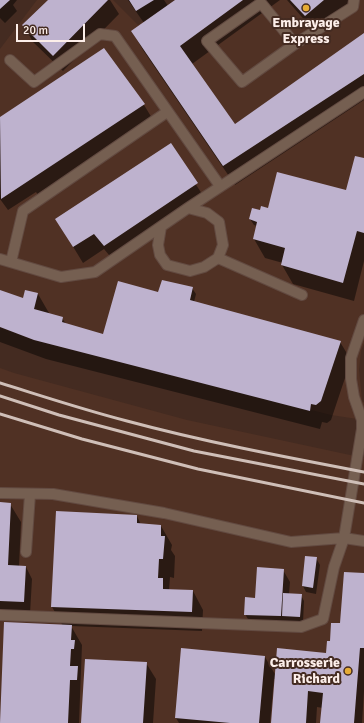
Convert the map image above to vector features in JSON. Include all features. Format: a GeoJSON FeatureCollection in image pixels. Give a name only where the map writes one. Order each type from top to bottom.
{"type":"FeatureCollection","features":[{"type":"Feature","properties":{"kind":"lane"},"geometry":{"type":"LineString","coordinates":[[295,44],[260,3],[207,41],[242,82],[295,44],[353,7],[354,0]]}},
{"type":"Feature","properties":{"kind":"lane"},"geometry":{"type":"LineString","coordinates":[[10,60],[34,82],[100,34],[115,36],[220,186]]}},
{"type":"Feature","properties":{"kind":"lane"},"geometry":{"type":"LineString","coordinates":[[0,259],[61,277],[95,272],[220,186],[364,92]]}},
{"type":"Feature","properties":{"kind":"lane"},"geometry":{"type":"LineString","coordinates":[[11,262],[23,211],[167,112]]}},
{"type":"Feature","properties":{"kind":"lane"},"geometry":{"type":"LineString","coordinates":[[161,227],[158,245],[160,255],[167,265],[190,271],[204,267],[218,258],[223,245],[219,222],[208,213],[188,208]]}},
{"type":"Feature","properties":{"kind":"lane"},"geometry":{"type":"LineString","coordinates":[[218,258],[302,295]]}},
{"type":"Feature","properties":{"kind":"lane"},"geometry":{"type":"LineString","coordinates":[[0,615],[301,627],[323,619],[334,567],[344,538],[362,420],[354,397],[351,379],[351,358],[364,320]]}},
{"type":"Feature","properties":{"kind":"lane"},"geometry":{"type":"LineString","coordinates":[[0,493],[53,494],[164,513],[291,542],[344,538],[364,541]]}},
{"type":"Feature","properties":{"kind":"lane"},"geometry":{"type":"LineString","coordinates":[[26,552],[30,494]]}},
{"type":"Feature","properties":{"kind":"shaded area"},"geometry":{"type":"Polygon","coordinates":[[[37,0],[113,0],[138,25],[175,0],[364,0],[364,343],[361,351],[359,370],[362,400],[364,403],[364,420],[331,415],[33,340],[0,328],[0,49],[37,0]]]}},
{"type":"Feature","properties":{"kind":"shaded area"},"geometry":{"type":"Polygon","coordinates":[[[0,368],[187,420],[364,458],[364,723],[0,723],[0,368]]]}},
{"type":"Feature","properties":{"kind":"building"},"geometry":{"type":"Polygon","coordinates":[[[0,0],[10,0],[0,9],[0,0]]]}},
{"type":"Feature","properties":{"kind":"building"},"geometry":{"type":"Polygon","coordinates":[[[48,0],[108,0],[53,56],[22,25],[48,0]]]}},
{"type":"Feature","properties":{"kind":"building"},"geometry":{"type":"Polygon","coordinates":[[[129,0],[154,0],[136,11],[129,0]]]}},
{"type":"Feature","properties":{"kind":"building"},"geometry":{"type":"Polygon","coordinates":[[[175,0],[243,0],[180,46],[235,124],[364,33],[364,74],[223,166],[131,31],[175,0]]]}},
{"type":"Feature","properties":{"kind":"building","name":"Embrayage Express"},"geometry":{"type":"Polygon","coordinates":[[[290,0],[324,0],[305,16],[290,0]]]}},
{"type":"Feature","properties":{"kind":"building"},"geometry":{"type":"Polygon","coordinates":[[[104,48],[145,104],[1,199],[0,117],[104,48]]]}},
{"type":"Feature","properties":{"kind":"building"},"geometry":{"type":"Polygon","coordinates":[[[171,143],[198,183],[104,246],[94,234],[73,247],[55,219],[171,143]]]}},
{"type":"Feature","properties":{"kind":"building"},"geometry":{"type":"Polygon","coordinates":[[[355,156],[364,158],[364,233],[357,231],[343,283],[281,265],[285,248],[253,239],[257,222],[249,219],[252,208],[260,210],[261,206],[268,208],[277,172],[346,190],[355,156]]]}},
{"type":"Feature","properties":{"kind":"building"},"geometry":{"type":"Polygon","coordinates":[[[162,280],[193,287],[190,300],[341,341],[321,401],[316,405],[311,404],[310,411],[34,340],[0,327],[0,290],[23,298],[25,290],[38,293],[34,309],[63,317],[62,322],[103,334],[118,281],[158,292],[162,280]]]}},
{"type":"Feature","properties":{"kind":"building"},"geometry":{"type":"Polygon","coordinates":[[[0,502],[11,503],[8,565],[26,566],[24,602],[0,601],[0,502]]]}},
{"type":"Feature","properties":{"kind":"building"},"geometry":{"type":"Polygon","coordinates":[[[56,511],[137,515],[137,523],[161,525],[161,536],[165,536],[163,559],[159,559],[158,578],[163,578],[163,589],[193,590],[192,612],[51,607],[56,511]]]}},
{"type":"Feature","properties":{"kind":"building"},"geometry":{"type":"Polygon","coordinates":[[[305,556],[317,557],[313,588],[302,586],[305,556]]]}},
{"type":"Feature","properties":{"kind":"building"},"geometry":{"type":"Polygon","coordinates":[[[257,567],[284,569],[281,616],[244,615],[245,597],[255,598],[257,567]]]}},
{"type":"Feature","properties":{"kind":"building"},"geometry":{"type":"Polygon","coordinates":[[[344,572],[364,573],[364,648],[360,648],[354,723],[320,723],[323,693],[308,691],[306,723],[271,723],[277,648],[326,653],[327,641],[330,641],[331,623],[340,623],[344,572]]]}},
{"type":"Feature","properties":{"kind":"building"},"geometry":{"type":"Polygon","coordinates":[[[283,593],[302,594],[300,617],[282,616],[283,593]]]}},
{"type":"Feature","properties":{"kind":"building"},"geometry":{"type":"Polygon","coordinates":[[[4,622],[72,625],[71,640],[75,640],[74,649],[71,649],[70,666],[78,666],[77,680],[70,680],[68,723],[0,723],[4,622]]]}},
{"type":"Feature","properties":{"kind":"building"},"geometry":{"type":"Polygon","coordinates":[[[181,648],[265,656],[259,723],[230,723],[175,718],[181,648]]]}},
{"type":"Feature","properties":{"kind":"building"},"geometry":{"type":"Polygon","coordinates":[[[85,659],[147,662],[143,723],[81,723],[85,659]]]}},
{"type":"Feature","properties":{"kind":"railway"},"geometry":{"type":"LineString","coordinates":[[0,383],[156,429],[245,449],[364,472]]}},
{"type":"Feature","properties":{"kind":"railway"},"geometry":{"type":"LineString","coordinates":[[0,396],[59,415],[194,451],[364,484]]}},
{"type":"Feature","properties":{"kind":"railway"},"geometry":{"type":"LineString","coordinates":[[0,414],[82,439],[198,469],[364,503]]}},
{"type":"Feature","properties":{"kind":"place","name":"Embrayage Express"},"geometry":{"type":"Point","coordinates":[306,8]}},
{"type":"Feature","properties":{"kind":"place","name":"Carrosserie Richard"},"geometry":{"type":"Point","coordinates":[348,671]}}]}
